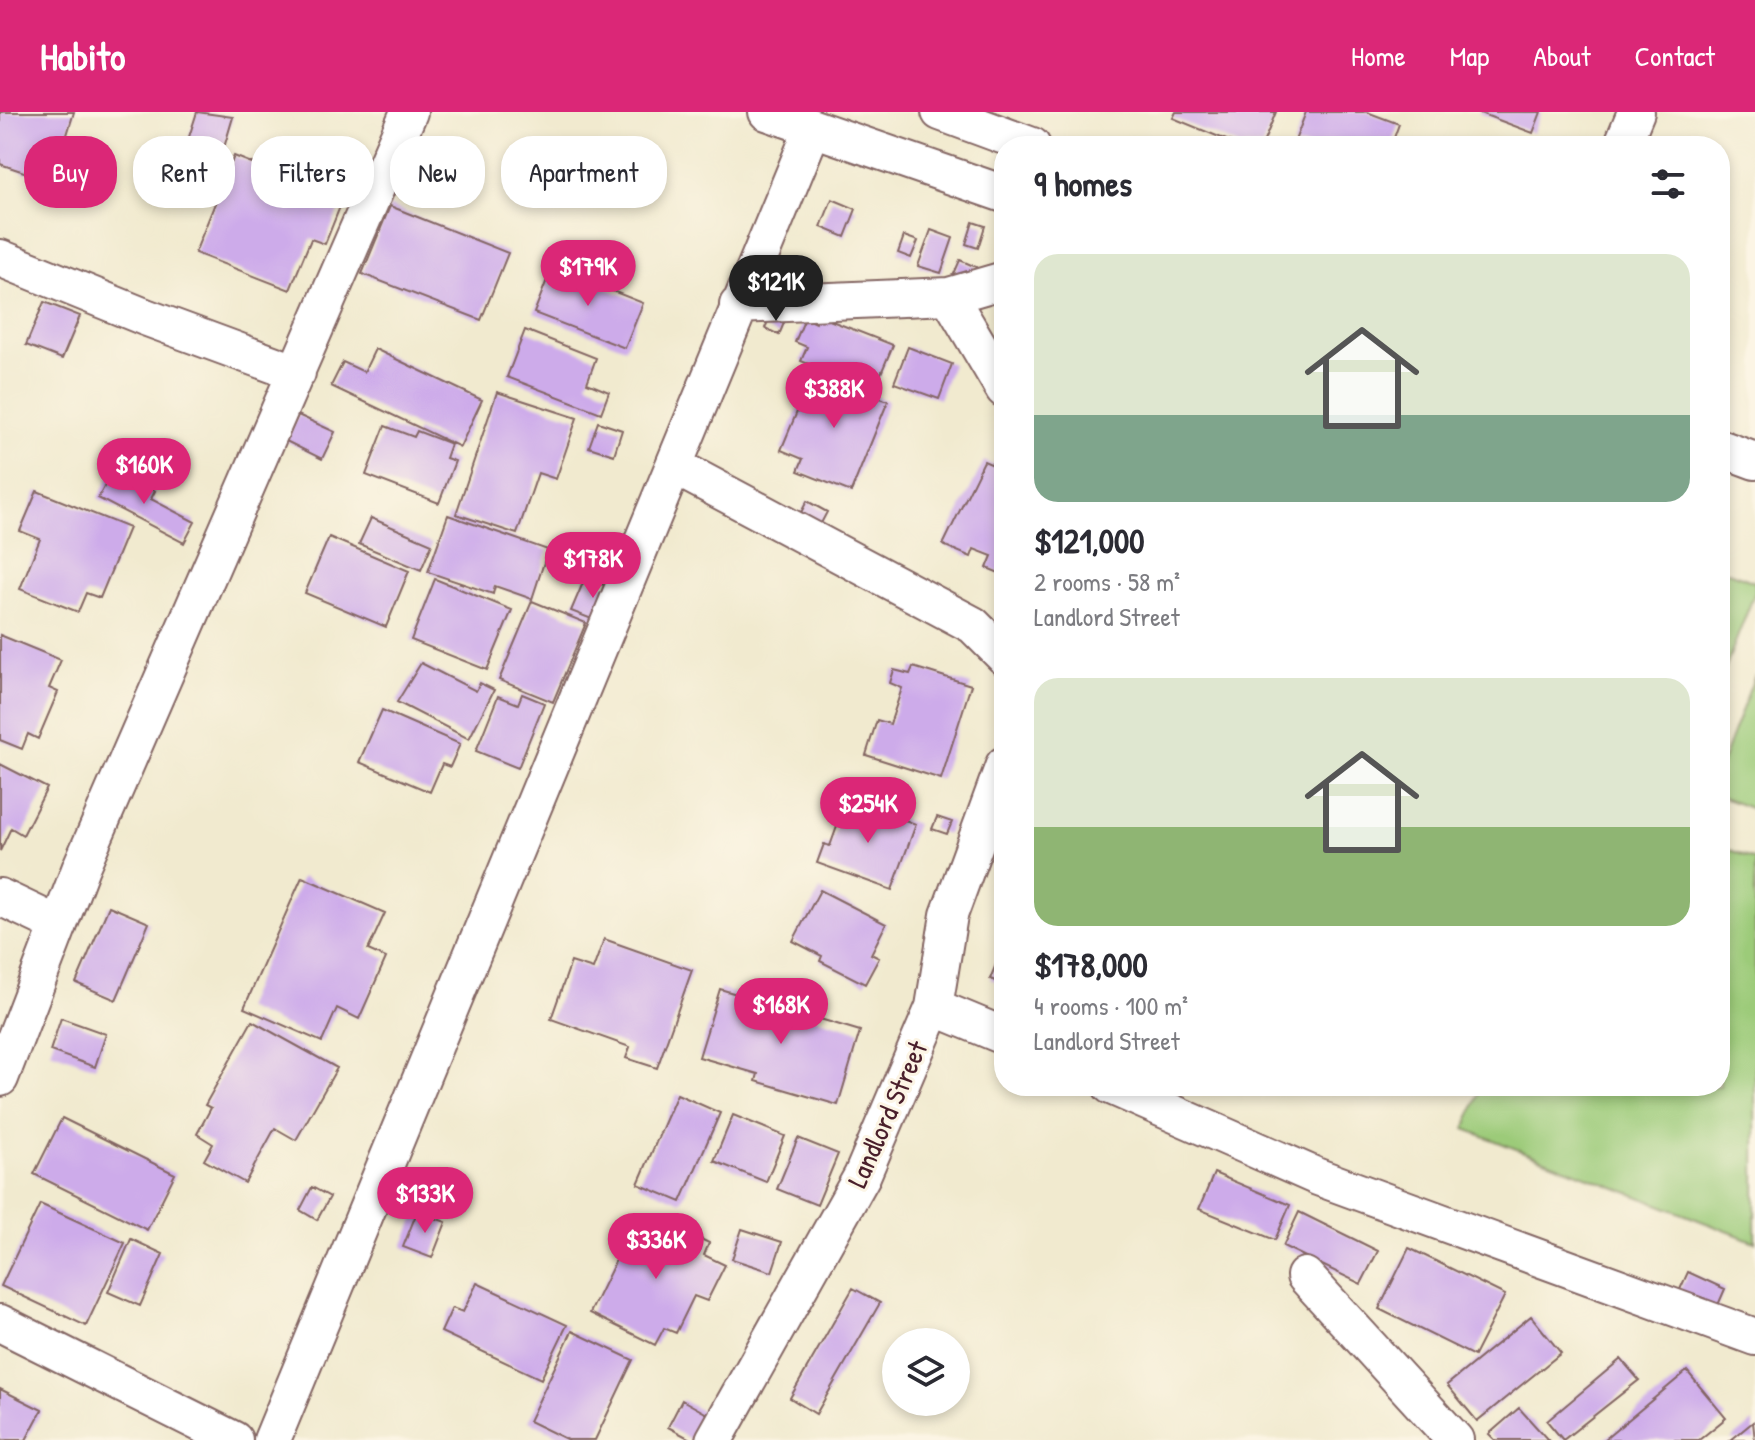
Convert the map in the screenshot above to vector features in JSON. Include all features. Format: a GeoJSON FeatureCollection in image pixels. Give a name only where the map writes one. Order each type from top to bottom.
{"type":"FeatureCollection","features":[{"type":"Feature","properties":{"kind":"street"},"geometry":{"type":"LineString","coordinates":[[0,1078],[59,925],[195,600],[409,112]]}},
{"type":"Feature","properties":{"kind":"street"},"geometry":{"type":"LineString","coordinates":[[767,112],[994,191]]}},
{"type":"Feature","properties":{"kind":"street"},"geometry":{"type":"LineString","coordinates":[[940,112],[1005,136]]}},
{"type":"Feature","properties":{"kind":"street"},"geometry":{"type":"LineString","coordinates":[[1626,136],[1636,112]]}},
{"type":"Feature","properties":{"kind":"street"},"geometry":{"type":"LineString","coordinates":[[272,1440],[813,128]]}},
{"type":"Feature","properties":{"kind":"street"},"geometry":{"type":"LineString","coordinates":[[0,258],[145,317],[297,373]]}},
{"type":"Feature","properties":{"kind":"street"},"geometry":{"type":"LineString","coordinates":[[738,305],[949,296],[994,283]]}},
{"type":"Feature","properties":{"kind":"street"},"geometry":{"type":"LineString","coordinates":[[949,296],[994,372]]}},
{"type":"Feature","properties":{"kind":"street"},"geometry":{"type":"LineString","coordinates":[[1730,452],[1755,461]]}},
{"type":"Feature","properties":{"kind":"street"},"geometry":{"type":"LineString","coordinates":[[674,466],[973,625],[994,646]]}},
{"type":"Feature","properties":{"kind":"street","name":"Landlord Street"},"geometry":{"type":"LineString","coordinates":[[714,1440],[862,1176],[934,1007],[949,915],[994,792]]}},
{"type":"Feature","properties":{"kind":"street"},"geometry":{"type":"LineString","coordinates":[[0,897],[59,925]]}},
{"type":"Feature","properties":{"kind":"street"},"geometry":{"type":"LineString","coordinates":[[934,1007],[994,1032]]}},
{"type":"Feature","properties":{"kind":"street"},"geometry":{"type":"LineString","coordinates":[[1134,1096],[1318,1177],[1755,1337]]}},
{"type":"Feature","properties":{"kind":"street"},"geometry":{"type":"LineString","coordinates":[[1305,1276],[1455,1440]]}},
{"type":"Feature","properties":{"kind":"street"},"geometry":{"type":"LineString","coordinates":[[0,1323],[234,1440]]}},
{"type":"Feature","properties":{"kind":"green space"},"geometry":{"type":"Polygon","coordinates":[[[1730,573],[1755,582],[1755,592],[1730,656],[1730,573]]]}},
{"type":"Feature","properties":{"kind":"green space"},"geometry":{"type":"Polygon","coordinates":[[[1755,675],[1755,810],[1730,801],[1730,741],[1755,675]]]}},
{"type":"Feature","properties":{"kind":"green space"},"geometry":{"type":"Polygon","coordinates":[[[1730,850],[1755,860],[1755,1242],[1465,1129],[1478,1096],[1730,1096],[1730,850]]]}},
{"type":"Feature","properties":{"kind":"building"},"geometry":{"type":"Polygon","coordinates":[[[0,112],[74,112],[67,136],[24,136],[24,172],[0,164],[0,112]]]}},
{"type":"Feature","properties":{"kind":"building"},"geometry":{"type":"Polygon","coordinates":[[[197,112],[233,117],[227,136],[189,136],[197,112]]]}},
{"type":"Feature","properties":{"kind":"building"},"geometry":{"type":"Polygon","coordinates":[[[1176,112],[1276,112],[1266,136],[1217,136],[1173,118],[1176,112]]]}},
{"type":"Feature","properties":{"kind":"building"},"geometry":{"type":"Polygon","coordinates":[[[1306,112],[1367,112],[1399,124],[1395,136],[1297,136],[1306,112]]]}},
{"type":"Feature","properties":{"kind":"building"},"geometry":{"type":"Polygon","coordinates":[[[1477,112],[1541,112],[1533,133],[1477,112]]]}},
{"type":"Feature","properties":{"kind":"building"},"geometry":{"type":"Polygon","coordinates":[[[235,156],[251,163],[251,208],[339,208],[325,244],[311,239],[290,290],[195,253],[213,208],[235,208],[235,156]]]}},
{"type":"Feature","properties":{"kind":"building"},"geometry":{"type":"Polygon","coordinates":[[[832,199],[856,209],[845,237],[821,227],[832,199]]]}},
{"type":"Feature","properties":{"kind":"building"},"geometry":{"type":"Polygon","coordinates":[[[390,206],[508,253],[481,320],[362,274],[390,206]]]}},
{"type":"Feature","properties":{"kind":"building"},"geometry":{"type":"Polygon","coordinates":[[[973,222],[985,226],[978,248],[966,244],[973,222]]]}},
{"type":"Feature","properties":{"kind":"building"},"geometry":{"type":"Polygon","coordinates":[[[931,230],[953,238],[941,273],[918,266],[931,230]]]}},
{"type":"Feature","properties":{"kind":"building"},"geometry":{"type":"Polygon","coordinates":[[[904,236],[918,241],[911,258],[898,253],[904,236]]]}},
{"type":"Feature","properties":{"kind":"building"},"geometry":{"type":"Polygon","coordinates":[[[960,260],[976,267],[966,290],[950,283],[960,260]]]}},
{"type":"Feature","properties":{"kind":"building"},"geometry":{"type":"Polygon","coordinates":[[[552,267],[643,303],[625,348],[534,313],[552,267]]]}},
{"type":"Feature","properties":{"kind":"building"},"geometry":{"type":"Polygon","coordinates":[[[44,302],[80,316],[62,359],[26,345],[44,302]]]}},
{"type":"Feature","properties":{"kind":"building"},"geometry":{"type":"Polygon","coordinates":[[[773,311],[786,318],[779,335],[765,328],[773,311]]]}},
{"type":"Feature","properties":{"kind":"building"},"geometry":{"type":"Polygon","coordinates":[[[819,316],[893,345],[874,390],[801,361],[807,347],[795,342],[805,318],[816,323],[819,316]]]}},
{"type":"Feature","properties":{"kind":"building"},"geometry":{"type":"Polygon","coordinates":[[[525,330],[596,358],[587,383],[609,392],[601,413],[507,377],[525,330]]]}},
{"type":"Feature","properties":{"kind":"building"},"geometry":{"type":"Polygon","coordinates":[[[908,347],[952,364],[939,399],[894,383],[908,347]]]}},
{"type":"Feature","properties":{"kind":"building"},"geometry":{"type":"Polygon","coordinates":[[[375,349],[482,400],[460,447],[331,386],[343,362],[364,372],[375,349]]]}},
{"type":"Feature","properties":{"kind":"building"},"geometry":{"type":"Polygon","coordinates":[[[814,371],[888,401],[851,492],[798,471],[803,459],[781,450],[814,371]]]}},
{"type":"Feature","properties":{"kind":"building"},"geometry":{"type":"Polygon","coordinates":[[[497,392],[577,418],[556,479],[538,473],[517,534],[456,514],[497,392]]]}},
{"type":"Feature","properties":{"kind":"building"},"geometry":{"type":"Polygon","coordinates":[[[298,415],[335,432],[322,459],[286,441],[298,415]]]}},
{"type":"Feature","properties":{"kind":"building"},"geometry":{"type":"Polygon","coordinates":[[[598,422],[622,430],[614,455],[589,447],[598,422]]]}},
{"type":"Feature","properties":{"kind":"building"},"geometry":{"type":"Polygon","coordinates":[[[385,426],[414,437],[417,431],[451,444],[446,458],[455,461],[439,503],[366,475],[385,426]]]}},
{"type":"Feature","properties":{"kind":"building"},"geometry":{"type":"Polygon","coordinates":[[[984,461],[993,465],[994,571],[987,568],[992,556],[974,549],[971,557],[943,545],[984,461]]]}},
{"type":"Feature","properties":{"kind":"building"},"geometry":{"type":"Polygon","coordinates":[[[114,469],[155,491],[151,499],[195,522],[184,543],[98,498],[114,469]]]}},
{"type":"Feature","properties":{"kind":"building"},"geometry":{"type":"Polygon","coordinates":[[[37,491],[129,528],[100,598],[86,593],[78,612],[20,589],[40,539],[20,531],[37,491]]]}},
{"type":"Feature","properties":{"kind":"building"},"geometry":{"type":"Polygon","coordinates":[[[807,501],[827,512],[817,531],[797,520],[807,501]]]}},
{"type":"Feature","properties":{"kind":"building"},"geometry":{"type":"Polygon","coordinates":[[[448,515],[548,550],[532,599],[495,586],[493,594],[428,572],[448,515]]]}},
{"type":"Feature","properties":{"kind":"building"},"geometry":{"type":"Polygon","coordinates":[[[371,518],[432,544],[421,570],[359,544],[371,518]]]}},
{"type":"Feature","properties":{"kind":"building"},"geometry":{"type":"Polygon","coordinates":[[[329,537],[409,571],[386,627],[305,593],[329,537]]]}},
{"type":"Feature","properties":{"kind":"building"},"geometry":{"type":"Polygon","coordinates":[[[585,578],[615,589],[602,623],[571,611],[585,578]]]}},
{"type":"Feature","properties":{"kind":"building"},"geometry":{"type":"Polygon","coordinates":[[[435,579],[512,610],[487,670],[411,640],[435,579]]]}},
{"type":"Feature","properties":{"kind":"building"},"geometry":{"type":"Polygon","coordinates":[[[532,601],[586,623],[553,702],[499,680],[532,601]]]}},
{"type":"Feature","properties":{"kind":"building"},"geometry":{"type":"Polygon","coordinates":[[[0,635],[61,660],[49,688],[58,692],[38,739],[28,734],[22,749],[0,740],[0,635]]]}},
{"type":"Feature","properties":{"kind":"building"},"geometry":{"type":"Polygon","coordinates":[[[421,663],[476,691],[480,683],[494,690],[469,739],[397,702],[421,663]]]}},
{"type":"Feature","properties":{"kind":"building"},"geometry":{"type":"Polygon","coordinates":[[[913,667],[971,685],[941,779],[866,755],[877,720],[890,724],[902,688],[890,683],[894,670],[910,674],[913,667]]]}},
{"type":"Feature","properties":{"kind":"building"},"geometry":{"type":"Polygon","coordinates":[[[522,694],[544,703],[518,768],[476,751],[498,696],[518,704],[522,694]]]}},
{"type":"Feature","properties":{"kind":"building"},"geometry":{"type":"Polygon","coordinates":[[[382,710],[460,744],[450,767],[442,764],[430,792],[359,762],[382,710]]]}},
{"type":"Feature","properties":{"kind":"building"},"geometry":{"type":"Polygon","coordinates":[[[0,764],[47,788],[23,835],[11,828],[0,851],[0,764]]]}},
{"type":"Feature","properties":{"kind":"building"},"geometry":{"type":"Polygon","coordinates":[[[847,799],[916,824],[892,890],[817,863],[824,844],[830,846],[847,799]]]}},
{"type":"Feature","properties":{"kind":"building"},"geometry":{"type":"Polygon","coordinates":[[[937,817],[952,822],[947,834],[932,829],[937,817]]]}},
{"type":"Feature","properties":{"kind":"building"},"geometry":{"type":"Polygon","coordinates":[[[302,877],[385,913],[368,950],[386,958],[359,1019],[337,1008],[322,1042],[244,1008],[302,877]]]}},
{"type":"Feature","properties":{"kind":"building"},"geometry":{"type":"Polygon","coordinates":[[[820,890],[886,924],[871,954],[879,958],[865,984],[820,961],[822,956],[793,941],[820,890]]]}},
{"type":"Feature","properties":{"kind":"building"},"geometry":{"type":"Polygon","coordinates":[[[109,906],[149,923],[116,1000],[76,983],[109,906]]]}},
{"type":"Feature","properties":{"kind":"building"},"geometry":{"type":"Polygon","coordinates":[[[604,939],[692,970],[657,1068],[626,1058],[630,1047],[551,1019],[571,962],[593,969],[604,939]]]}},
{"type":"Feature","properties":{"kind":"building"},"geometry":{"type":"Polygon","coordinates":[[[720,989],[860,1031],[838,1105],[756,1081],[758,1074],[699,1057],[720,989]]]}},
{"type":"Feature","properties":{"kind":"building"},"geometry":{"type":"Polygon","coordinates":[[[61,1018],[106,1034],[95,1067],[50,1051],[61,1018]]]}},
{"type":"Feature","properties":{"kind":"building"},"geometry":{"type":"Polygon","coordinates":[[[252,1021],[337,1068],[296,1140],[275,1128],[245,1183],[204,1160],[213,1144],[197,1134],[211,1108],[205,1105],[252,1021]]]}},
{"type":"Feature","properties":{"kind":"building"},"geometry":{"type":"Polygon","coordinates":[[[677,1094],[720,1113],[681,1202],[638,1184],[677,1094]]]}},
{"type":"Feature","properties":{"kind":"building"},"geometry":{"type":"Polygon","coordinates":[[[733,1115],[785,1136],[766,1182],[714,1161],[733,1115]]]}},
{"type":"Feature","properties":{"kind":"building"},"geometry":{"type":"Polygon","coordinates":[[[62,1118],[175,1174],[147,1230],[34,1174],[62,1118]]]}},
{"type":"Feature","properties":{"kind":"building"},"geometry":{"type":"Polygon","coordinates":[[[798,1138],[838,1154],[817,1205],[777,1189],[798,1138]]]}},
{"type":"Feature","properties":{"kind":"building"},"geometry":{"type":"Polygon","coordinates":[[[1214,1173],[1290,1205],[1275,1240],[1199,1209],[1214,1173]]]}},
{"type":"Feature","properties":{"kind":"building"},"geometry":{"type":"Polygon","coordinates":[[[312,1187],[330,1197],[317,1220],[300,1210],[312,1187]]]}},
{"type":"Feature","properties":{"kind":"building"},"geometry":{"type":"Polygon","coordinates":[[[40,1204],[125,1243],[86,1326],[1,1286],[40,1204]]]}},
{"type":"Feature","properties":{"kind":"building"},"geometry":{"type":"Polygon","coordinates":[[[417,1212],[446,1222],[432,1258],[403,1247],[417,1212]]]}},
{"type":"Feature","properties":{"kind":"building"},"geometry":{"type":"Polygon","coordinates":[[[1299,1212],[1378,1251],[1361,1284],[1283,1246],[1299,1212]]]}},
{"type":"Feature","properties":{"kind":"building"},"geometry":{"type":"Polygon","coordinates":[[[660,1219],[709,1243],[704,1255],[725,1265],[707,1301],[694,1296],[676,1333],[664,1328],[655,1345],[590,1313],[633,1225],[653,1234],[660,1219]]]}},
{"type":"Feature","properties":{"kind":"building"},"geometry":{"type":"Polygon","coordinates":[[[742,1229],[782,1242],[772,1272],[732,1259],[742,1229]]]}},
{"type":"Feature","properties":{"kind":"building"},"geometry":{"type":"Polygon","coordinates":[[[131,1239],[163,1254],[140,1306],[108,1292],[131,1239]]]}},
{"type":"Feature","properties":{"kind":"building"},"geometry":{"type":"Polygon","coordinates":[[[1409,1248],[1505,1295],[1474,1356],[1379,1309],[1409,1248]]]}},
{"type":"Feature","properties":{"kind":"building"},"geometry":{"type":"Polygon","coordinates":[[[1688,1272],[1725,1289],[1715,1312],[1677,1296],[1688,1272]]]}},
{"type":"Feature","properties":{"kind":"building"},"geometry":{"type":"Polygon","coordinates":[[[477,1283],[567,1325],[541,1379],[441,1332],[452,1308],[463,1312],[477,1283]]]}},
{"type":"Feature","properties":{"kind":"building"},"geometry":{"type":"Polygon","coordinates":[[[853,1288],[880,1303],[816,1414],[790,1398],[853,1288]]]}},
{"type":"Feature","properties":{"kind":"building"},"geometry":{"type":"Polygon","coordinates":[[[1531,1316],[1561,1353],[1477,1421],[1447,1385],[1531,1316]]]}},
{"type":"Feature","properties":{"kind":"building"},"geometry":{"type":"Polygon","coordinates":[[[572,1331],[633,1360],[595,1440],[568,1440],[529,1421],[572,1331]]]}},
{"type":"Feature","properties":{"kind":"building"},"geometry":{"type":"Polygon","coordinates":[[[1621,1359],[1639,1380],[1563,1440],[1547,1421],[1621,1359]]]}},
{"type":"Feature","properties":{"kind":"building"},"geometry":{"type":"Polygon","coordinates":[[[1687,1371],[1726,1418],[1699,1440],[1604,1440],[1687,1371]]]}},
{"type":"Feature","properties":{"kind":"building"},"geometry":{"type":"Polygon","coordinates":[[[0,1389],[42,1410],[26,1440],[0,1440],[0,1389]]]}},
{"type":"Feature","properties":{"kind":"building"},"geometry":{"type":"Polygon","coordinates":[[[682,1400],[716,1419],[704,1440],[692,1440],[668,1427],[682,1400]]]}},
{"type":"Feature","properties":{"kind":"building"},"geometry":{"type":"Polygon","coordinates":[[[1519,1408],[1548,1440],[1495,1440],[1489,1434],[1519,1408]]]}},
{"type":"Feature","properties":{"kind":"building"},"geometry":{"type":"Polygon","coordinates":[[[1753,1422],[1755,1440],[1731,1440],[1753,1422]]]}}]}
